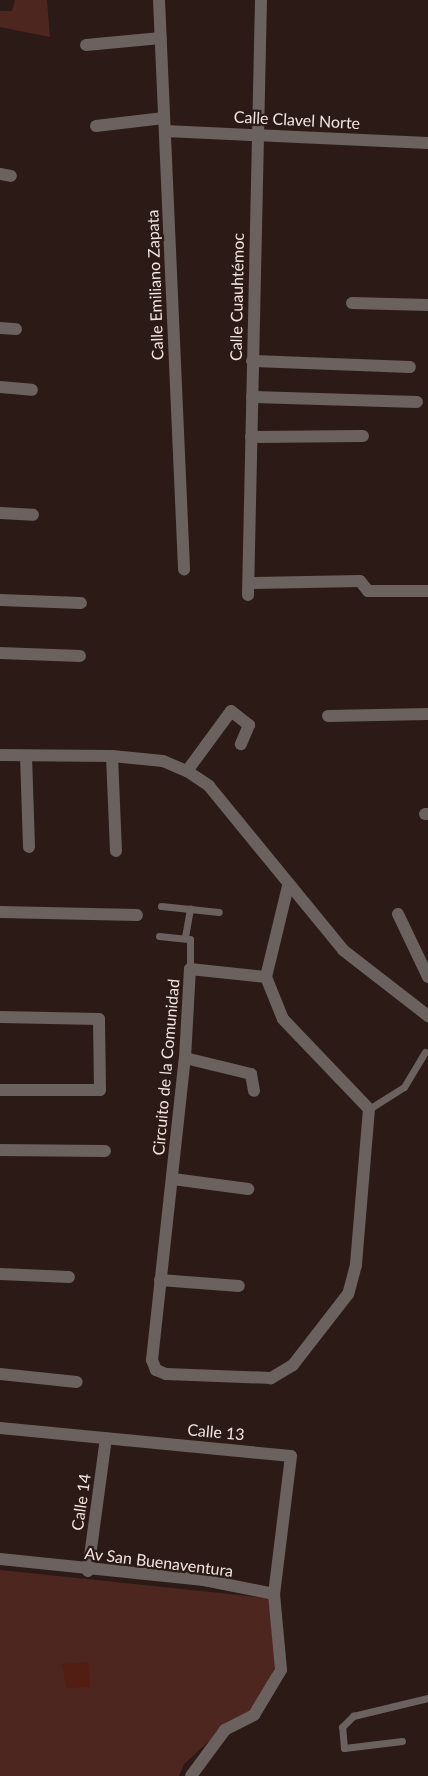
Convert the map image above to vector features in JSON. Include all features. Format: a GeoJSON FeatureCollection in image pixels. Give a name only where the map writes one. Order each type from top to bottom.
{"type":"FeatureCollection","features":[{"type":"Feature","properties":{"kind":"street","name":"Calle Emiliano Zapata"},"geometry":{"type":"LineString","coordinates":[[160,0],[184,569]]}},
{"type":"Feature","properties":{"kind":"street","name":"Calle Cuauhtémoc"},"geometry":{"type":"LineString","coordinates":[[261,0],[255,134],[249,589],[360,581],[368,591],[428,591]]}},
{"type":"Feature","properties":{"kind":"street"},"geometry":{"type":"LineString","coordinates":[[86,45],[161,38]]}},
{"type":"Feature","properties":{"kind":"street","name":"Calle Clavel Norte"},"geometry":{"type":"LineString","coordinates":[[96,126],[165,124],[255,134],[428,143]]}},
{"type":"Feature","properties":{"kind":"street"},"geometry":{"type":"LineString","coordinates":[[352,303],[428,304]]}},
{"type":"Feature","properties":{"kind":"street"},"geometry":{"type":"LineString","coordinates":[[0,328],[16,329]]}},
{"type":"Feature","properties":{"kind":"street"},"geometry":{"type":"LineString","coordinates":[[252,360],[410,367]]}},
{"type":"Feature","properties":{"kind":"street"},"geometry":{"type":"LineString","coordinates":[[0,387],[32,390]]}},
{"type":"Feature","properties":{"kind":"street"},"geometry":{"type":"LineString","coordinates":[[252,397],[416,402]]}},
{"type":"Feature","properties":{"kind":"street"},"geometry":{"type":"LineString","coordinates":[[251,437],[363,436]]}},
{"type":"Feature","properties":{"kind":"street"},"geometry":{"type":"LineString","coordinates":[[0,512],[33,516]]}},
{"type":"Feature","properties":{"kind":"street"},"geometry":{"type":"LineString","coordinates":[[0,600],[81,603]]}},
{"type":"Feature","properties":{"kind":"street"},"geometry":{"type":"LineString","coordinates":[[0,653],[80,656]]}},
{"type":"Feature","properties":{"kind":"street"},"geometry":{"type":"LineString","coordinates":[[187,770],[231,711],[249,726],[241,744]]}},
{"type":"Feature","properties":{"kind":"street"},"geometry":{"type":"LineString","coordinates":[[328,716],[428,714]]}},
{"type":"Feature","properties":{"kind":"street"},"geometry":{"type":"LineString","coordinates":[[0,755],[112,756],[163,761],[187,770],[209,786],[288,886],[343,950],[428,1016]]}},
{"type":"Feature","properties":{"kind":"street"},"geometry":{"type":"LineString","coordinates":[[26,756],[29,847]]}},
{"type":"Feature","properties":{"kind":"street"},"geometry":{"type":"LineString","coordinates":[[112,756],[116,851]]}},
{"type":"Feature","properties":{"kind":"street"},"geometry":{"type":"LineString","coordinates":[[288,886],[266,977],[283,1019],[369,1109]]}},
{"type":"Feature","properties":{"kind":"street"},"geometry":{"type":"LineString","coordinates":[[0,912],[137,915]]}},
{"type":"Feature","properties":{"kind":"street"},"geometry":{"type":"LineString","coordinates":[[398,914],[428,977]]}},
{"type":"Feature","properties":{"kind":"street","name":"Circuito de la Comunidad"},"geometry":{"type":"LineString","coordinates":[[266,977],[190,969],[185,1058],[152,1360],[156,1370],[166,1374],[271,1378],[284,1374],[348,1294],[356,1265],[369,1109]]}},
{"type":"Feature","properties":{"kind":"street"},"geometry":{"type":"LineString","coordinates":[[0,1017],[98,1019],[100,1090],[0,1090]]}},
{"type":"Feature","properties":{"kind":"street"},"geometry":{"type":"LineString","coordinates":[[185,1058],[251,1074],[254,1091]]}},
{"type":"Feature","properties":{"kind":"street"},"geometry":{"type":"LineString","coordinates":[[0,1150],[105,1151]]}},
{"type":"Feature","properties":{"kind":"street"},"geometry":{"type":"LineString","coordinates":[[173,1179],[248,1190]]}},
{"type":"Feature","properties":{"kind":"street"},"geometry":{"type":"LineString","coordinates":[[0,1274],[69,1278]]}},
{"type":"Feature","properties":{"kind":"street"},"geometry":{"type":"LineString","coordinates":[[160,1280],[239,1286]]}},
{"type":"Feature","properties":{"kind":"street"},"geometry":{"type":"LineString","coordinates":[[0,1374],[76,1382]]}},
{"type":"Feature","properties":{"kind":"street","name":"Calle 13"},"geometry":{"type":"LineString","coordinates":[[0,1428],[291,1456],[274,1594]]}},
{"type":"Feature","properties":{"kind":"street","name":"Calle 14"},"geometry":{"type":"LineString","coordinates":[[88,1571],[106,1438]]}},
{"type":"Feature","properties":{"kind":"street","name":"Av San Buenaventura"},"geometry":{"type":"LineString","coordinates":[[0,1560],[88,1571],[204,1580],[274,1594]]}},
{"type":"Feature","properties":{"kind":"street"},"geometry":{"type":"LineString","coordinates":[[191,1776],[224,1730],[254,1715],[281,1670],[274,1594]]}},
{"type":"Feature","properties":{"kind":"lane"},"geometry":{"type":"LineString","coordinates":[[161,906],[219,912]]}},
{"type":"Feature","properties":{"kind":"lane"},"geometry":{"type":"LineString","coordinates":[[185,937],[190,908]]}},
{"type":"Feature","properties":{"kind":"lane"},"geometry":{"type":"LineString","coordinates":[[159,936],[185,937],[193,944],[190,969]]}},
{"type":"Feature","properties":{"kind":"lane"},"geometry":{"type":"LineString","coordinates":[[369,1109],[404,1087],[425,1052]]}},
{"type":"Feature","properties":{"kind":"lane"},"geometry":{"type":"LineString","coordinates":[[402,1741],[344,1748],[342,1727],[353,1716],[428,1698]]}},
{"type":"Feature","properties":{"kind":"shaded area"},"geometry":{"type":"Polygon","coordinates":[[[15,0],[47,0],[50,37],[0,27],[0,11],[12,11],[15,0]]]}},
{"type":"Feature","properties":{"kind":"shaded area"},"geometry":{"type":"Polygon","coordinates":[[[0,1570],[269,1598],[275,1666],[257,1710],[220,1731],[184,1764],[179,1776],[0,1776],[0,1570]]]}},
{"type":"Feature","properties":{"kind":"building"},"geometry":{"type":"Polygon","coordinates":[[[88,1662],[90,1687],[66,1688],[62,1664],[88,1662]]]}}]}
